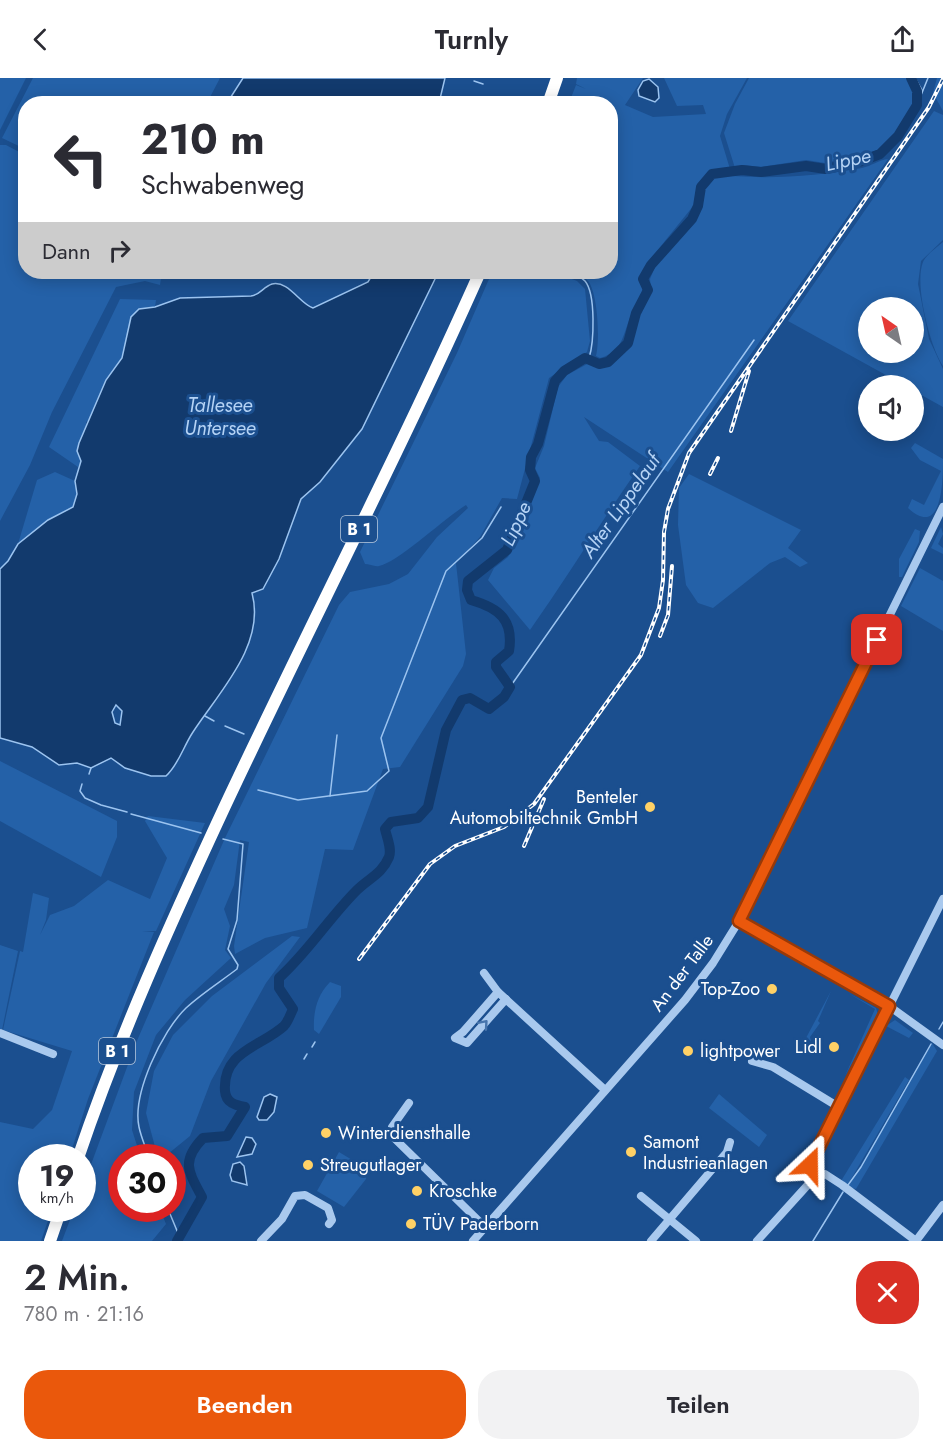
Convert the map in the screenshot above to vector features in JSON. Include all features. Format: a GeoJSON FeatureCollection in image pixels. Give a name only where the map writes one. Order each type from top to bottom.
{"type":"FeatureCollection","features":[{"type":"Feature","properties":{"kind":"highway"},"geometry":{"type":"LineString","coordinates":[[551,96],[557,78]]}},
{"type":"Feature","properties":{"kind":"highway","name":"B 1"},"geometry":{"type":"LineString","coordinates":[[83,1144],[123,1037],[172,919],[428,387],[477,279]]}},
{"type":"Feature","properties":{"kind":"highway"},"geometry":{"type":"LineString","coordinates":[[50,1241],[57,1222]]}},
{"type":"Feature","properties":{"kind":"street","name":"An der Talle"},"geometry":{"type":"LineString","coordinates":[[473,1241],[685,1000],[713,963],[739,921],[943,507]]}},
{"type":"Feature","properties":{"kind":"street"},"geometry":{"type":"LineString","coordinates":[[810,1165],[837,1106],[943,899]]}},
{"type":"Feature","properties":{"kind":"street"},"geometry":{"type":"LineString","coordinates":[[739,921],[889,1006],[943,1045]]}},
{"type":"Feature","properties":{"kind":"street"},"geometry":{"type":"LineString","coordinates":[[484,973],[498,992],[605,1090]]}},
{"type":"Feature","properties":{"kind":"street"},"geometry":{"type":"LineString","coordinates":[[498,992],[457,1040],[467,1043],[506,999]]}},
{"type":"Feature","properties":{"kind":"street"},"geometry":{"type":"LineString","coordinates":[[0,1033],[52,1054]]}},
{"type":"Feature","properties":{"kind":"street"},"geometry":{"type":"LineString","coordinates":[[752,1061],[773,1067],[837,1106]]}},
{"type":"Feature","properties":{"kind":"street"},"geometry":{"type":"LineString","coordinates":[[409,1103],[392,1127],[391,1135],[485,1227]]}},
{"type":"Feature","properties":{"kind":"street"},"geometry":{"type":"LineString","coordinates":[[651,1241],[727,1152],[730,1142]]}},
{"type":"Feature","properties":{"kind":"street"},"geometry":{"type":"LineString","coordinates":[[757,1241],[818,1175],[825,1174],[845,1186],[916,1241],[943,1205]]}},
{"type":"Feature","properties":{"kind":"street"},"geometry":{"type":"LineString","coordinates":[[261,1241],[282,1219],[295,1196],[305,1195],[328,1208],[332,1220],[329,1224]]}},
{"type":"Feature","properties":{"kind":"street"},"geometry":{"type":"LineString","coordinates":[[641,1196],[696,1241]]}},
{"type":"Feature","properties":{"kind":"shaded area"},"geometry":{"type":"Polygon","coordinates":[[[0,78],[26,78],[0,130],[0,78]]]}},
{"type":"Feature","properties":{"kind":"shaded area"},"geometry":{"type":"Polygon","coordinates":[[[33,78],[220,78],[211,96],[24,96],[33,78]]]}},
{"type":"Feature","properties":{"kind":"shaded area"},"geometry":{"type":"Polygon","coordinates":[[[577,78],[643,78],[625,105],[653,117],[706,114],[703,105],[677,106],[664,78],[747,78],[727,114],[720,136],[730,169],[710,171],[697,185],[694,205],[648,262],[640,278],[641,297],[622,340],[614,351],[600,358],[596,356],[598,339],[594,296],[586,279],[618,279],[618,96],[572,96],[576,85],[586,89],[576,84],[577,78]]]}},
{"type":"Feature","properties":{"kind":"shaded area"},"geometry":{"type":"Polygon","coordinates":[[[749,78],[908,78],[915,96],[910,114],[897,134],[879,150],[825,163],[806,160],[761,167],[743,165],[735,168],[724,133],[735,104],[749,78]]]}},
{"type":"Feature","properties":{"kind":"shaded area"},"geometry":{"type":"Polygon","coordinates":[[[937,78],[943,78],[943,111],[933,93],[937,78]]]}},
{"type":"Feature","properties":{"kind":"shaded area"},"geometry":{"type":"Polygon","coordinates":[[[18,107],[18,146],[2,138],[18,107]]]}},
{"type":"Feature","properties":{"kind":"shaded area"},"geometry":{"type":"Polygon","coordinates":[[[934,111],[943,115],[943,240],[921,261],[918,284],[921,297],[858,297],[858,360],[788,321],[934,111]]]}},
{"type":"Feature","properties":{"kind":"shaded area"},"geometry":{"type":"Polygon","coordinates":[[[0,145],[6,145],[18,151],[18,279],[161,279],[160,285],[145,281],[116,287],[52,412],[30,465],[0,521],[0,145]]]}},
{"type":"Feature","properties":{"kind":"shaded area"},"geometry":{"type":"Polygon","coordinates":[[[888,159],[668,472],[584,417],[599,441],[608,442],[640,466],[530,630],[488,580],[494,568],[508,557],[530,514],[528,500],[540,478],[535,468],[544,446],[558,387],[567,375],[589,363],[608,364],[619,357],[631,343],[638,315],[651,290],[650,279],[655,267],[689,227],[704,198],[704,190],[714,178],[731,173],[732,176],[748,177],[813,175],[862,168],[888,159]]]}},
{"type":"Feature","properties":{"kind":"shaded area"},"geometry":{"type":"Polygon","coordinates":[[[943,242],[943,366],[933,345],[924,310],[924,297],[922,297],[921,272],[923,262],[943,242]]]}},
{"type":"Feature","properties":{"kind":"shaded area"},"geometry":{"type":"Polygon","coordinates":[[[489,279],[572,279],[577,281],[585,289],[590,341],[587,352],[549,378],[517,499],[502,498],[480,537],[456,563],[466,654],[463,666],[400,767],[383,769],[353,850],[325,849],[307,928],[265,938],[235,954],[234,946],[249,842],[240,840],[234,885],[224,909],[230,926],[225,950],[231,958],[185,1000],[156,1035],[134,1092],[132,1130],[136,1144],[108,1144],[108,1222],[165,1222],[166,1224],[152,1241],[62,1241],[69,1222],[96,1222],[96,1151],[136,1043],[225,838],[339,605],[350,592],[389,584],[408,574],[437,537],[468,508],[466,505],[387,563],[377,566],[365,564],[360,552],[457,353],[489,279]]]}},
{"type":"Feature","properties":{"kind":"shaded area"},"geometry":{"type":"Polygon","coordinates":[[[120,299],[156,300],[155,307],[139,309],[122,358],[91,418],[86,422],[86,430],[77,451],[81,461],[78,467],[49,447],[120,299]]]}},
{"type":"Feature","properties":{"kind":"shaded area"},"geometry":{"type":"Polygon","coordinates":[[[924,314],[929,339],[943,369],[943,407],[924,397],[924,375],[886,375],[864,363],[924,363],[924,314]]]}},
{"type":"Feature","properties":{"kind":"shaded area"},"geometry":{"type":"Polygon","coordinates":[[[915,443],[943,459],[939,503],[928,517],[920,516],[908,508],[912,499],[924,505],[941,471],[920,460],[911,448],[915,443]]]}},
{"type":"Feature","properties":{"kind":"shaded area"},"geometry":{"type":"Polygon","coordinates":[[[55,472],[75,481],[77,494],[73,507],[48,520],[18,544],[37,480],[55,472]]]}},
{"type":"Feature","properties":{"kind":"shaded area"},"geometry":{"type":"Polygon","coordinates":[[[689,474],[801,530],[788,548],[808,563],[800,567],[785,557],[770,563],[713,608],[698,603],[686,585],[678,525],[679,488],[689,474]]]}},
{"type":"Feature","properties":{"kind":"shaded area"},"geometry":{"type":"Polygon","coordinates":[[[941,527],[943,534],[938,544],[943,548],[943,554],[931,548],[941,527]]]}},
{"type":"Feature","properties":{"kind":"shaded area"},"geometry":{"type":"Polygon","coordinates":[[[915,529],[920,531],[919,542],[902,577],[899,577],[899,559],[915,529]]]}},
{"type":"Feature","properties":{"kind":"shaded area"},"geometry":{"type":"Polygon","coordinates":[[[920,568],[943,581],[943,631],[901,606],[920,568]]]}},
{"type":"Feature","properties":{"kind":"shaded area"},"geometry":{"type":"Polygon","coordinates":[[[0,761],[117,821],[117,837],[101,877],[0,821],[0,761]]]}},
{"type":"Feature","properties":{"kind":"shaded area"},"geometry":{"type":"Polygon","coordinates":[[[148,816],[205,823],[156,931],[142,931],[154,932],[88,1099],[74,1144],[18,1144],[18,1222],[48,1222],[41,1241],[0,1241],[0,1122],[33,1129],[52,1110],[72,1051],[3,1030],[20,951],[23,952],[33,893],[49,898],[46,920],[40,935],[50,915],[74,906],[108,880],[150,899],[167,858],[145,821],[148,816]]]}},
{"type":"Feature","properties":{"kind":"shaded area"},"geometry":{"type":"Polygon","coordinates":[[[292,936],[300,937],[266,983],[211,1081],[190,1136],[180,1144],[154,1144],[146,1113],[154,1071],[173,1035],[212,996],[292,936]]]}},
{"type":"Feature","properties":{"kind":"shaded area"},"geometry":{"type":"Polygon","coordinates":[[[0,945],[18,951],[2,1030],[0,1030],[0,945]]]}},
{"type":"Feature","properties":{"kind":"shaded area"},"geometry":{"type":"Polygon","coordinates":[[[330,982],[341,986],[341,997],[319,1034],[314,1030],[315,1010],[322,992],[330,982]]]}},
{"type":"Feature","properties":{"kind":"shaded area"},"geometry":{"type":"Polygon","coordinates":[[[831,991],[818,1021],[820,1023],[810,1037],[811,1041],[806,1038],[831,991]]]}},
{"type":"Feature","properties":{"kind":"shaded area"},"geometry":{"type":"Polygon","coordinates":[[[848,993],[876,1008],[878,1015],[845,1076],[875,1009],[848,993]]]}},
{"type":"Feature","properties":{"kind":"shaded area"},"geometry":{"type":"Polygon","coordinates":[[[895,1020],[913,1033],[909,1038],[886,1026],[895,1020]]]}},
{"type":"Feature","properties":{"kind":"shaded area"},"geometry":{"type":"Polygon","coordinates":[[[932,1043],[937,1051],[856,1189],[848,1187],[932,1043]]]}},
{"type":"Feature","properties":{"kind":"shaded area"},"geometry":{"type":"Polygon","coordinates":[[[905,1077],[909,1080],[847,1186],[841,1181],[905,1077]]]}},
{"type":"Feature","properties":{"kind":"shaded area"},"geometry":{"type":"Polygon","coordinates":[[[719,1094],[767,1135],[759,1147],[709,1108],[719,1094]]]}},
{"type":"Feature","properties":{"kind":"shaded area"},"geometry":{"type":"Polygon","coordinates":[[[339,1152],[367,1169],[366,1179],[344,1207],[317,1191],[339,1152]]]}},
{"type":"Feature","properties":{"kind":"water"},"geometry":{"type":"Polygon","coordinates":[[[243,78],[445,78],[441,96],[231,96],[243,78]]]}},
{"type":"Feature","properties":{"kind":"water"},"geometry":{"type":"Polygon","coordinates":[[[908,78],[915,78],[922,90],[915,96],[908,78]]]}},
{"type":"Feature","properties":{"kind":"water"},"geometry":{"type":"Polygon","coordinates":[[[649,79],[658,87],[659,98],[655,102],[639,96],[638,90],[643,81],[649,79]]]}},
{"type":"Feature","properties":{"kind":"water","name":"Tallesee Untersee"},"geometry":{"type":"Polygon","coordinates":[[[370,279],[435,279],[362,429],[320,482],[301,499],[279,559],[263,589],[252,593],[255,612],[252,631],[238,667],[193,732],[178,761],[166,776],[151,776],[125,768],[111,758],[91,768],[77,763],[59,765],[32,747],[0,738],[0,569],[8,561],[18,544],[48,520],[73,507],[77,494],[75,481],[81,461],[77,451],[79,443],[106,380],[122,358],[131,317],[139,309],[155,307],[180,298],[251,296],[272,284],[289,289],[313,308],[368,282],[370,279]],[[116,705],[112,712],[115,723],[120,725],[122,711],[116,705]]]}},
{"type":"Feature","properties":{"kind":"water"},"geometry":{"type":"Polygon","coordinates":[[[270,1094],[277,1097],[274,1112],[267,1120],[259,1120],[257,1117],[264,1097],[270,1094]]]}},
{"type":"Feature","properties":{"kind":"water"},"geometry":{"type":"Polygon","coordinates":[[[246,1137],[252,1138],[256,1144],[252,1154],[237,1157],[246,1137]]]}},
{"type":"Feature","properties":{"kind":"water"},"geometry":{"type":"Polygon","coordinates":[[[240,1162],[244,1166],[247,1185],[232,1181],[230,1175],[233,1164],[240,1162]]]}},
{"type":"Feature","properties":{"kind":"waterway","name":"Lippe"},"geometry":{"type":"LineString","coordinates":[[177,1241],[202,1197],[190,1173],[189,1160],[192,1153],[203,1138],[227,1136],[245,1107],[232,1103],[227,1098],[226,1078],[230,1067],[245,1051],[284,1026],[293,1009],[279,988],[279,978],[357,890],[383,868],[390,854],[385,829],[391,822],[418,818],[428,807],[446,730],[462,700],[470,698],[489,709],[504,697],[510,687],[496,667],[496,662],[509,651],[507,623],[497,611],[471,600],[467,590],[468,581],[507,550],[535,481],[530,470],[531,457],[538,444],[555,381],[564,371],[585,358],[599,364],[608,362],[628,343],[636,313],[648,290],[643,279],[651,265],[692,219],[698,206],[701,187],[712,174],[742,170],[761,172],[806,166],[826,169],[862,161],[880,154],[898,136],[917,105],[917,91],[911,78]]}},
{"type":"Feature","properties":{"kind":"waterway","name":"Alter Lippelauf"},"geometry":{"type":"LineString","coordinates":[[917,105],[928,78]]}},
{"type":"Feature","properties":{"kind":"waterway"},"geometry":{"type":"LineString","coordinates":[[474,81],[483,84]]}},
{"type":"Feature","properties":{"kind":"waterway"},"geometry":{"type":"LineString","coordinates":[[583,279],[589,287],[593,319],[589,358]]}},
{"type":"Feature","properties":{"kind":"waterway","name":"Alter Lippelauf"},"geometry":{"type":"LineString","coordinates":[[510,687],[754,340]]}},
{"type":"Feature","properties":{"kind":"waterway"},"geometry":{"type":"LineString","coordinates":[[258,790],[298,800],[367,791],[389,771],[381,738],[446,571],[482,538],[501,507]]}},
{"type":"Feature","properties":{"kind":"waterway"},"geometry":{"type":"LineString","coordinates":[[205,716],[214,721]]}},
{"type":"Feature","properties":{"kind":"waterway"},"geometry":{"type":"LineString","coordinates":[[225,726],[244,734]]}},
{"type":"Feature","properties":{"kind":"waterway"},"geometry":{"type":"LineString","coordinates":[[330,796],[337,735]]}},
{"type":"Feature","properties":{"kind":"waterway"},"geometry":{"type":"LineString","coordinates":[[89,774],[91,768]]}},
{"type":"Feature","properties":{"kind":"waterway"},"geometry":{"type":"LineString","coordinates":[[82,784],[80,791],[85,798],[127,812]]}},
{"type":"Feature","properties":{"kind":"waterway"},"geometry":{"type":"LineString","coordinates":[[131,814],[201,833]]}},
{"type":"Feature","properties":{"kind":"waterway"},"geometry":{"type":"LineString","coordinates":[[144,1144],[139,1127],[140,1098],[144,1081],[159,1047],[186,1008],[237,969],[238,965],[228,949],[237,920],[243,844],[223,839]]}},
{"type":"Feature","properties":{"kind":"waterway"},"geometry":{"type":"LineString","coordinates":[[939,1029],[943,1022]]}},
{"type":"Feature","properties":{"kind":"waterway"},"geometry":{"type":"LineString","coordinates":[[312,1047],[315,1042]]}},
{"type":"Feature","properties":{"kind":"waterway"},"geometry":{"type":"LineString","coordinates":[[848,1185],[861,1167],[931,1044]]}},
{"type":"Feature","properties":{"kind":"waterway"},"geometry":{"type":"LineString","coordinates":[[304,1059],[307,1054]]}},
{"type":"Feature","properties":{"kind":"waterway"},"geometry":{"type":"LineString","coordinates":[[813,1241],[843,1192]]}},
{"type":"Feature","properties":{"kind":"waterway"},"geometry":{"type":"LineString","coordinates":[[173,1222],[180,1238]]}},
{"type":"Feature","properties":{"kind":"railway"},"geometry":{"type":"LineString","coordinates":[[359,959],[430,864],[455,846],[504,827],[534,804],[641,655],[659,608],[663,580],[664,532],[668,509],[689,453],[929,107],[943,79]]}},
{"type":"Feature","properties":{"kind":"railway"},"geometry":{"type":"LineString","coordinates":[[731,431],[749,371]]}},
{"type":"Feature","properties":{"kind":"railway"},"geometry":{"type":"LineString","coordinates":[[710,474],[718,458]]}},
{"type":"Feature","properties":{"kind":"railway"},"geometry":{"type":"LineString","coordinates":[[660,636],[668,615],[672,566]]}},
{"type":"Feature","properties":{"kind":"railway"},"geometry":{"type":"LineString","coordinates":[[524,846],[544,799]]}},
{"type":"Feature","properties":{"kind":"place","name":"Benteler Automobiltechnik GmbH"},"geometry":{"type":"Point","coordinates":[650,807]}},
{"type":"Feature","properties":{"kind":"place","name":"Top-Zoo"},"geometry":{"type":"Point","coordinates":[772,989]}},
{"type":"Feature","properties":{"kind":"place","name":"Lidl"},"geometry":{"type":"Point","coordinates":[834,1047]}},
{"type":"Feature","properties":{"kind":"place","name":"lightpower"},"geometry":{"type":"Point","coordinates":[688,1051]}},
{"type":"Feature","properties":{"kind":"place","name":"Winterdiensthalle"},"geometry":{"type":"Point","coordinates":[326,1133]}},
{"type":"Feature","properties":{"kind":"place","name":"Samont Industrieanlagen"},"geometry":{"type":"Point","coordinates":[631,1152]}},
{"type":"Feature","properties":{"kind":"place","name":"Streugutlager"},"geometry":{"type":"Point","coordinates":[308,1165]}},
{"type":"Feature","properties":{"kind":"place","name":"Kroschke"},"geometry":{"type":"Point","coordinates":[417,1191]}},
{"type":"Feature","properties":{"kind":"place","name":"TÜV Paderborn"},"geometry":{"type":"Point","coordinates":[411,1224]}},
{"type":"Feature","properties":{"kind":"route"},"geometry":{"type":"LineString","coordinates":[[810,1165],[889,1006],[781,947],[739,921],[877,640]]}}]}
